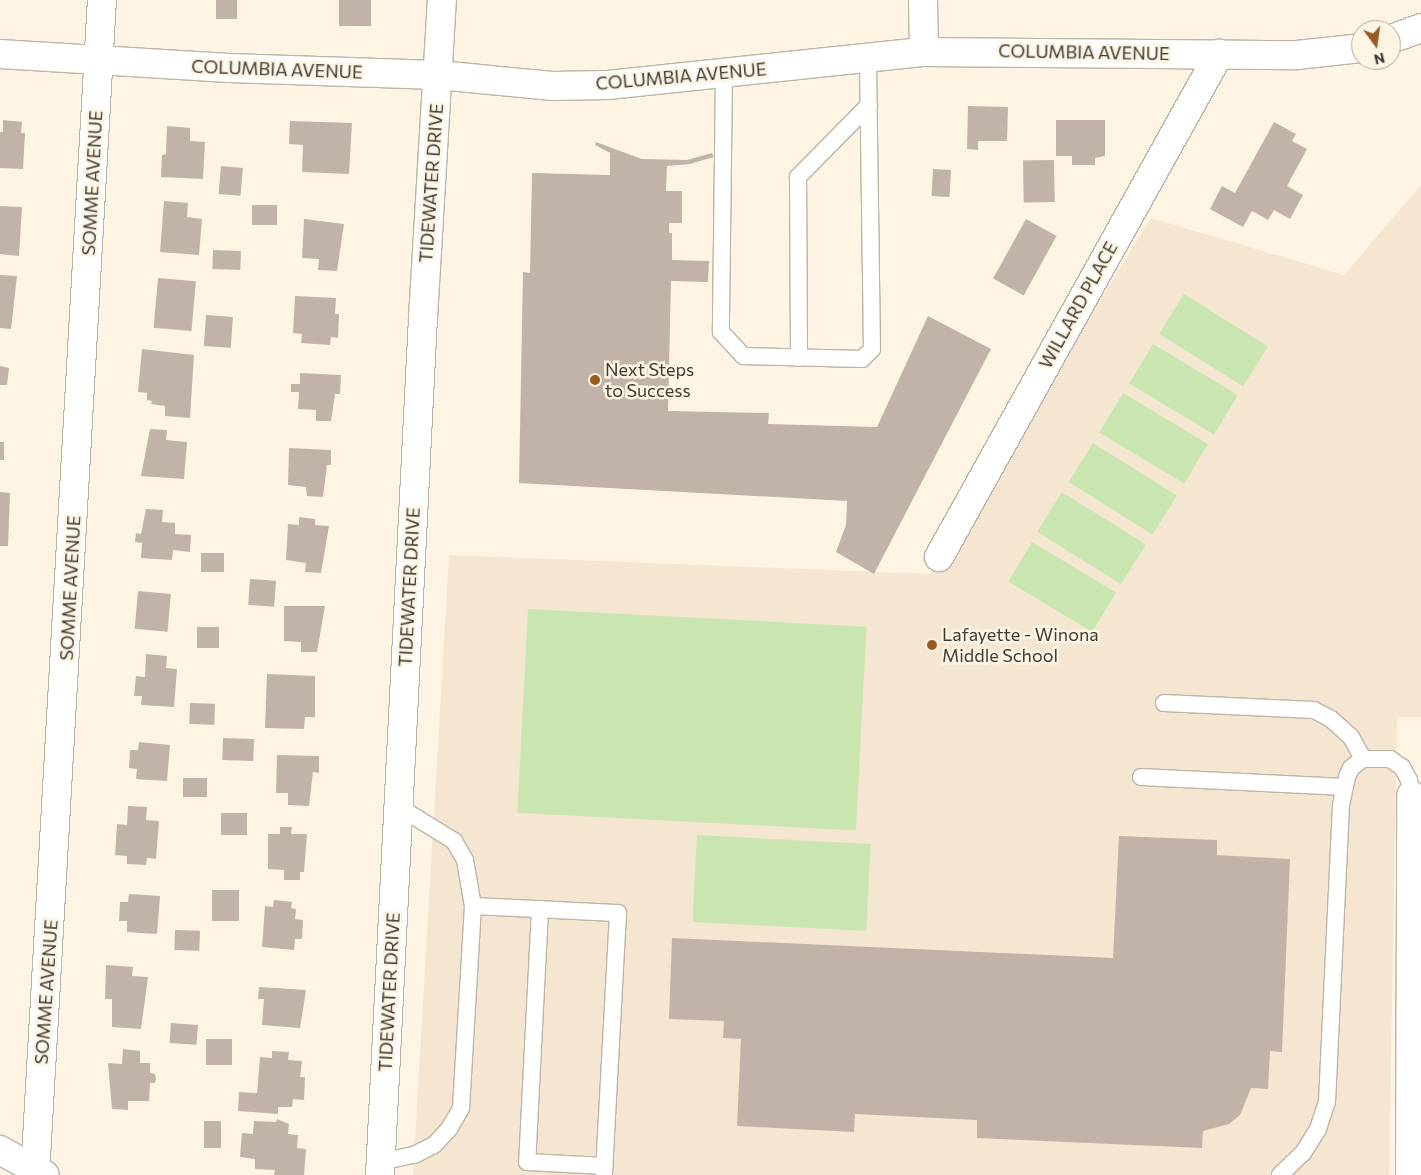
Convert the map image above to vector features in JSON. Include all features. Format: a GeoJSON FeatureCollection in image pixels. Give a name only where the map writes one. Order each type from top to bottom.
{"type":"FeatureCollection","features":[{"type":"Feature","properties":{"kind":"main road","name":"SOMME AVENUE"},"geometry":{"type":"LineString","coordinates":[[39,1173],[102,0]]}},
{"type":"Feature","properties":{"kind":"main road","name":"TIDEWATER DRIVE"},"geometry":{"type":"LineString","coordinates":[[380,1168],[442,0]]}},
{"type":"Feature","properties":{"kind":"main road"},"geometry":{"type":"LineString","coordinates":[[924,0],[924,52]]}},
{"type":"Feature","properties":{"kind":"main road"},"geometry":{"type":"LineString","coordinates":[[1401,35],[1421,28]]}},
{"type":"Feature","properties":{"kind":"main road","name":"COLUMBIA AVENUE"},"geometry":{"type":"LineString","coordinates":[[0,54],[438,76],[552,86],[608,85],[924,52],[1315,54],[1351,49]]}},
{"type":"Feature","properties":{"kind":"main road","name":"WILLARD PLACE"},"geometry":{"type":"LineString","coordinates":[[939,557],[1219,54]]}},
{"type":"Feature","properties":{"kind":"main road"},"geometry":{"type":"LineString","coordinates":[[1410,1175],[1416,930],[1411,795]]}},
{"type":"Feature","properties":{"kind":"main road"},"geometry":{"type":"LineString","coordinates":[[0,1150],[39,1173]]}},
{"type":"Feature","properties":{"kind":"lane"},"geometry":{"type":"LineString","coordinates":[[724,74],[721,332],[743,356],[862,359],[872,349],[868,57]]}},
{"type":"Feature","properties":{"kind":"lane"},"geometry":{"type":"LineString","coordinates":[[799,358],[798,177],[868,105]]}},
{"type":"Feature","properties":{"kind":"lane"},"geometry":{"type":"LineString","coordinates":[[1164,703],[1314,710],[1332,719],[1351,737],[1363,759]]}},
{"type":"Feature","properties":{"kind":"lane"},"geometry":{"type":"LineString","coordinates":[[1280,1175],[1303,1153],[1318,1129],[1327,1102],[1341,805],[1351,768],[1363,759],[1390,759],[1402,767],[1409,780],[1411,795]]}},
{"type":"Feature","properties":{"kind":"lane"},"geometry":{"type":"LineString","coordinates":[[1141,777],[1345,787]]}},
{"type":"Feature","properties":{"kind":"lane"},"geometry":{"type":"LineString","coordinates":[[380,1168],[434,1145],[449,1129],[461,1108],[473,906],[465,860],[454,841],[399,807]]}},
{"type":"Feature","properties":{"kind":"lane"},"geometry":{"type":"LineString","coordinates":[[473,906],[540,909],[618,913],[604,1171],[527,1162],[540,909]]}},
{"type":"Feature","properties":{"kind":"shaded area","name":"Lafayette - Winona Middle School"},"geometry":{"type":"Polygon","coordinates":[[[1421,185],[1421,717],[1397,717],[1389,1175],[413,1175],[449,555],[930,574],[1151,218],[1344,275],[1421,185]]]}},
{"type":"Feature","properties":{"kind":"green space"},"geometry":{"type":"Polygon","coordinates":[[[1184,294],[1268,346],[1243,386],[1159,334],[1184,294]]]}},
{"type":"Feature","properties":{"kind":"green space"},"geometry":{"type":"Polygon","coordinates":[[[1153,344],[1238,395],[1214,434],[1129,383],[1153,344]]]}},
{"type":"Feature","properties":{"kind":"green space"},"geometry":{"type":"Polygon","coordinates":[[[1123,393],[1208,444],[1184,483],[1099,432],[1123,393]]]}},
{"type":"Feature","properties":{"kind":"green space"},"geometry":{"type":"Polygon","coordinates":[[[1093,443],[1177,495],[1153,534],[1069,482],[1093,443]]]}},
{"type":"Feature","properties":{"kind":"green space"},"geometry":{"type":"Polygon","coordinates":[[[1062,492],[1146,544],[1121,584],[1037,532],[1062,492]]]}},
{"type":"Feature","properties":{"kind":"green space"},"geometry":{"type":"Polygon","coordinates":[[[1032,542],[1116,592],[1092,632],[1008,581],[1032,542]]]}},
{"type":"Feature","properties":{"kind":"green space"},"geometry":{"type":"Polygon","coordinates":[[[528,609],[867,627],[856,830],[517,813],[528,609]]]}},
{"type":"Feature","properties":{"kind":"green space"},"geometry":{"type":"Polygon","coordinates":[[[697,835],[871,844],[866,931],[692,922],[697,835]]]}},
{"type":"Feature","properties":{"kind":"building"},"geometry":{"type":"Polygon","coordinates":[[[216,0],[237,0],[237,19],[216,19],[216,0]]]}},
{"type":"Feature","properties":{"kind":"building"},"geometry":{"type":"Polygon","coordinates":[[[339,0],[371,0],[371,26],[339,26],[339,0]]]}},
{"type":"Feature","properties":{"kind":"building"},"geometry":{"type":"Polygon","coordinates":[[[968,106],[1008,107],[1007,141],[978,141],[978,150],[967,149],[968,106]]]}},
{"type":"Feature","properties":{"kind":"building"},"geometry":{"type":"Polygon","coordinates":[[[3,120],[22,122],[21,133],[25,133],[23,169],[0,168],[0,132],[3,132],[3,120]]]}},
{"type":"Feature","properties":{"kind":"building"},"geometry":{"type":"Polygon","coordinates":[[[1056,120],[1105,120],[1105,156],[1095,158],[1095,165],[1072,165],[1072,156],[1056,156],[1056,120]]]}},
{"type":"Feature","properties":{"kind":"building"},"geometry":{"type":"Polygon","coordinates":[[[290,121],[352,123],[349,174],[302,172],[303,145],[289,144],[290,121]]]}},
{"type":"Feature","properties":{"kind":"building"},"geometry":{"type":"Polygon","coordinates":[[[1274,122],[1296,134],[1292,141],[1307,149],[1287,186],[1303,195],[1290,219],[1274,210],[1268,220],[1252,211],[1243,227],[1210,209],[1222,186],[1235,193],[1274,122]]]}},
{"type":"Feature","properties":{"kind":"building"},"geometry":{"type":"Polygon","coordinates":[[[167,126],[190,128],[190,141],[205,142],[203,179],[161,177],[162,155],[166,154],[167,126]]]}},
{"type":"Feature","properties":{"kind":"building","name":"Next Steps to Success"},"geometry":{"type":"Polygon","coordinates":[[[596,142],[642,159],[687,160],[712,153],[714,157],[690,164],[667,166],[666,191],[682,191],[682,223],[669,223],[669,233],[672,233],[672,260],[709,261],[708,282],[671,281],[668,411],[769,413],[768,424],[877,427],[928,316],[991,349],[874,574],[836,552],[846,525],[847,501],[519,483],[523,272],[530,273],[532,173],[610,175],[610,153],[595,145],[596,142]]]}},
{"type":"Feature","properties":{"kind":"building"},"geometry":{"type":"Polygon","coordinates":[[[1054,160],[1055,202],[1024,203],[1023,161],[1054,160]]]}},
{"type":"Feature","properties":{"kind":"building"},"geometry":{"type":"Polygon","coordinates":[[[221,166],[243,168],[240,196],[219,194],[221,166]]]}},
{"type":"Feature","properties":{"kind":"building"},"geometry":{"type":"Polygon","coordinates":[[[933,169],[951,170],[950,197],[932,196],[933,169]]]}},
{"type":"Feature","properties":{"kind":"building"},"geometry":{"type":"Polygon","coordinates":[[[164,201],[188,203],[187,217],[202,219],[199,255],[160,252],[164,201]]]}},
{"type":"Feature","properties":{"kind":"building"},"geometry":{"type":"Polygon","coordinates":[[[252,205],[277,205],[277,225],[252,225],[252,205]]]}},
{"type":"Feature","properties":{"kind":"building"},"geometry":{"type":"Polygon","coordinates":[[[0,206],[22,207],[19,256],[0,254],[0,206]]]}},
{"type":"Feature","properties":{"kind":"building"},"geometry":{"type":"Polygon","coordinates":[[[304,219],[344,224],[337,271],[318,270],[319,259],[302,258],[304,219]]]}},
{"type":"Feature","properties":{"kind":"building"},"geometry":{"type":"Polygon","coordinates":[[[1026,219],[1057,236],[1024,295],[993,278],[1026,219]]]}},
{"type":"Feature","properties":{"kind":"building"},"geometry":{"type":"Polygon","coordinates":[[[213,250],[241,251],[240,270],[212,269],[213,250]]]}},
{"type":"Feature","properties":{"kind":"building"},"geometry":{"type":"Polygon","coordinates":[[[0,275],[17,276],[11,329],[0,328],[0,275]]]}},
{"type":"Feature","properties":{"kind":"building"},"geometry":{"type":"Polygon","coordinates":[[[158,278],[196,281],[191,331],[154,328],[158,278]]]}},
{"type":"Feature","properties":{"kind":"building"},"geometry":{"type":"Polygon","coordinates":[[[295,296],[336,298],[335,314],[339,314],[338,338],[331,337],[330,345],[301,343],[302,334],[293,333],[295,296]]]}},
{"type":"Feature","properties":{"kind":"building"},"geometry":{"type":"Polygon","coordinates":[[[206,315],[233,317],[231,348],[204,346],[206,315]]]}},
{"type":"Feature","properties":{"kind":"building"},"geometry":{"type":"Polygon","coordinates":[[[142,349],[194,355],[190,418],[165,416],[165,406],[151,404],[152,401],[147,400],[147,393],[138,392],[142,349]]]}},
{"type":"Feature","properties":{"kind":"building"},"geometry":{"type":"Polygon","coordinates":[[[0,366],[9,368],[7,385],[0,385],[0,366]]]}},
{"type":"Feature","properties":{"kind":"building"},"geometry":{"type":"Polygon","coordinates":[[[300,373],[341,375],[340,394],[335,394],[331,421],[316,421],[316,410],[298,409],[299,392],[291,392],[291,384],[300,384],[300,373]]]}},
{"type":"Feature","properties":{"kind":"building"},"geometry":{"type":"Polygon","coordinates":[[[150,429],[167,430],[166,440],[187,442],[184,479],[141,476],[150,429]]]}},
{"type":"Feature","properties":{"kind":"building"},"geometry":{"type":"Polygon","coordinates":[[[0,442],[4,442],[4,460],[0,460],[0,442]]]}},
{"type":"Feature","properties":{"kind":"building"},"geometry":{"type":"Polygon","coordinates":[[[289,448],[331,450],[331,465],[327,465],[323,497],[307,496],[306,487],[288,485],[289,448]]]}},
{"type":"Feature","properties":{"kind":"building"},"geometry":{"type":"Polygon","coordinates":[[[0,492],[10,493],[8,546],[0,546],[0,492]]]}},
{"type":"Feature","properties":{"kind":"building"},"geometry":{"type":"Polygon","coordinates":[[[146,509],[163,510],[162,522],[175,523],[175,534],[191,535],[190,552],[173,550],[172,560],[141,558],[142,543],[135,542],[136,533],[141,534],[146,509]]]}},
{"type":"Feature","properties":{"kind":"building"},"geometry":{"type":"Polygon","coordinates":[[[299,517],[315,519],[315,525],[329,526],[321,573],[305,572],[306,563],[286,560],[288,524],[299,525],[299,517]]]}},
{"type":"Feature","properties":{"kind":"building"},"geometry":{"type":"Polygon","coordinates":[[[201,553],[224,553],[224,572],[201,572],[201,553]]]}},
{"type":"Feature","properties":{"kind":"building"},"geometry":{"type":"Polygon","coordinates":[[[250,579],[276,581],[274,607],[248,605],[250,579]]]}},
{"type":"Feature","properties":{"kind":"building"},"geometry":{"type":"Polygon","coordinates":[[[138,591],[171,594],[168,632],[135,629],[138,591]]]}},
{"type":"Feature","properties":{"kind":"building"},"geometry":{"type":"Polygon","coordinates":[[[284,606],[325,606],[317,652],[301,652],[301,642],[284,641],[284,606]]]}},
{"type":"Feature","properties":{"kind":"building"},"geometry":{"type":"Polygon","coordinates":[[[197,627],[219,627],[219,648],[197,648],[197,627]]]}},
{"type":"Feature","properties":{"kind":"building"},"geometry":{"type":"Polygon","coordinates":[[[146,654],[167,656],[166,668],[177,669],[174,707],[141,705],[142,696],[134,696],[136,676],[145,677],[146,654]]]}},
{"type":"Feature","properties":{"kind":"building"},"geometry":{"type":"Polygon","coordinates":[[[267,674],[315,676],[315,717],[305,717],[304,729],[265,728],[267,674]]]}},
{"type":"Feature","properties":{"kind":"building"},"geometry":{"type":"Polygon","coordinates":[[[190,703],[215,704],[214,725],[189,724],[190,703]]]}},
{"type":"Feature","properties":{"kind":"building"},"geometry":{"type":"Polygon","coordinates":[[[223,738],[254,739],[253,761],[222,760],[223,738]]]}},
{"type":"Feature","properties":{"kind":"building"},"geometry":{"type":"Polygon","coordinates":[[[139,742],[170,745],[167,781],[136,779],[137,769],[129,768],[130,750],[138,750],[139,742]]]}},
{"type":"Feature","properties":{"kind":"building"},"geometry":{"type":"Polygon","coordinates":[[[277,755],[319,756],[319,773],[313,772],[309,806],[288,805],[288,793],[276,793],[277,755]]]}},
{"type":"Feature","properties":{"kind":"building"},"geometry":{"type":"Polygon","coordinates":[[[183,778],[207,778],[207,797],[183,797],[183,778]]]}},
{"type":"Feature","properties":{"kind":"building"},"geometry":{"type":"Polygon","coordinates":[[[128,806],[147,807],[146,820],[159,821],[156,859],[147,858],[146,865],[127,864],[127,856],[115,855],[117,824],[127,825],[128,806]]]}},
{"type":"Feature","properties":{"kind":"building"},"geometry":{"type":"Polygon","coordinates":[[[221,813],[247,813],[247,835],[221,835],[221,813]]]}},
{"type":"Feature","properties":{"kind":"building"},"geometry":{"type":"Polygon","coordinates":[[[280,827],[292,827],[291,834],[307,834],[304,872],[300,872],[300,880],[284,880],[284,870],[268,869],[268,834],[280,834],[280,827]]]}},
{"type":"Feature","properties":{"kind":"building"},"geometry":{"type":"Polygon","coordinates":[[[1119,836],[1217,840],[1217,855],[1290,859],[1282,1052],[1270,1051],[1268,1089],[1251,1088],[1240,1115],[1229,1124],[1203,1131],[1202,1148],[977,1138],[977,1120],[855,1114],[854,1132],[737,1126],[741,1039],[723,1038],[724,1021],[669,1019],[672,938],[1113,958],[1119,836]]]}},
{"type":"Feature","properties":{"kind":"building"},"geometry":{"type":"Polygon","coordinates":[[[212,890],[239,890],[239,921],[212,921],[212,890]]]}},
{"type":"Feature","properties":{"kind":"building"},"geometry":{"type":"Polygon","coordinates":[[[129,894],[160,896],[157,934],[127,932],[127,921],[119,921],[120,902],[128,902],[129,894]]]}},
{"type":"Feature","properties":{"kind":"building"},"geometry":{"type":"Polygon","coordinates":[[[274,900],[292,902],[291,908],[296,909],[295,919],[303,920],[302,939],[295,939],[294,950],[262,947],[265,906],[273,907],[274,900]]]}},
{"type":"Feature","properties":{"kind":"building"},"geometry":{"type":"Polygon","coordinates":[[[175,930],[200,931],[199,951],[174,950],[175,930]]]}},
{"type":"Feature","properties":{"kind":"building"},"geometry":{"type":"Polygon","coordinates":[[[106,965],[133,967],[132,976],[148,977],[141,1029],[112,1027],[112,999],[105,999],[106,965]]]}},
{"type":"Feature","properties":{"kind":"building"},"geometry":{"type":"Polygon","coordinates":[[[259,987],[306,990],[300,1028],[262,1025],[264,999],[258,999],[259,987]]]}},
{"type":"Feature","properties":{"kind":"building"},"geometry":{"type":"Polygon","coordinates":[[[171,1023],[198,1025],[197,1045],[170,1043],[171,1023]]]}},
{"type":"Feature","properties":{"kind":"building"},"geometry":{"type":"Polygon","coordinates":[[[206,1039],[232,1039],[232,1065],[206,1065],[206,1039]]]}},
{"type":"Feature","properties":{"kind":"building"},"geometry":{"type":"Polygon","coordinates":[[[123,1049],[140,1051],[140,1063],[150,1063],[150,1073],[155,1074],[156,1079],[155,1083],[150,1083],[149,1101],[128,1101],[128,1110],[112,1109],[108,1063],[122,1064],[123,1049]]]}},
{"type":"Feature","properties":{"kind":"building"},"geometry":{"type":"Polygon","coordinates":[[[272,1051],[289,1052],[288,1060],[302,1061],[300,1077],[305,1077],[304,1100],[293,1099],[292,1107],[278,1107],[278,1114],[238,1111],[239,1092],[257,1093],[260,1057],[272,1058],[272,1051]]]}},
{"type":"Feature","properties":{"kind":"building"},"geometry":{"type":"Polygon","coordinates":[[[277,1119],[289,1124],[288,1134],[298,1135],[297,1148],[306,1149],[304,1175],[274,1175],[275,1170],[255,1169],[255,1159],[240,1157],[242,1133],[253,1134],[254,1121],[276,1122],[277,1119]]]}},
{"type":"Feature","properties":{"kind":"building"},"geometry":{"type":"Polygon","coordinates":[[[204,1121],[221,1121],[221,1148],[204,1148],[204,1121]]]}},
{"type":"Feature","properties":{"kind":"place","name":"Next Steps to Success"},"geometry":{"type":"Point","coordinates":[595,380]}},
{"type":"Feature","properties":{"kind":"place","name":"Lafayette - Winona Middle School"},"geometry":{"type":"Point","coordinates":[932,645]}}]}
